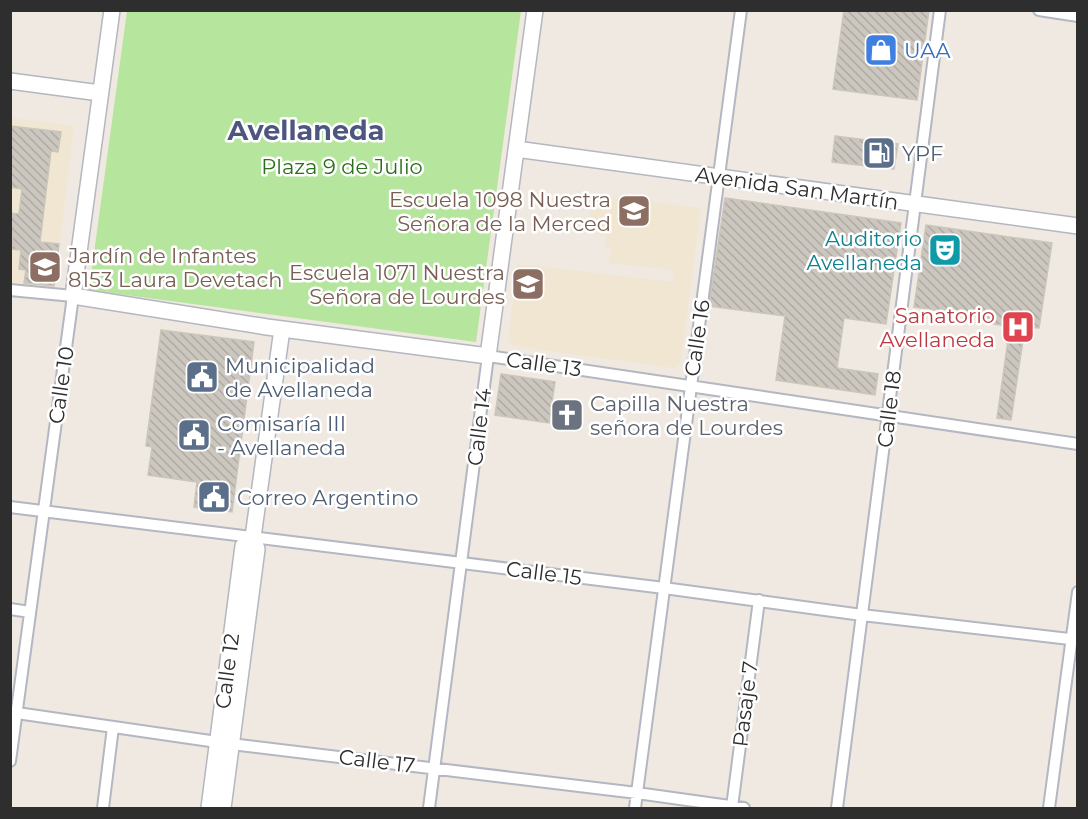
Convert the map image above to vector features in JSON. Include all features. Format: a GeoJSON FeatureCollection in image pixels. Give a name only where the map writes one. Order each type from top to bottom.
{"type":"FeatureCollection","features":[{"type":"Feature","properties":{"kind":"street","name":"Calle 10"},"geometry":{"type":"LineString","coordinates":[[10,760],[14,713],[30,612],[112,10]]}},
{"type":"Feature","properties":{"kind":"street","name":"Calle 14"},"geometry":{"type":"LineString","coordinates":[[429,808],[536,10]]}},
{"type":"Feature","properties":{"kind":"street","name":"Calle 16"},"geometry":{"type":"LineString","coordinates":[[635,808],[741,10]]}},
{"type":"Feature","properties":{"kind":"street","name":"Calle 18"},"geometry":{"type":"LineString","coordinates":[[837,808],[940,10]]}},
{"type":"Feature","properties":{"kind":"street"},"geometry":{"type":"LineString","coordinates":[[1039,10],[1077,16]]}},
{"type":"Feature","properties":{"kind":"street"},"geometry":{"type":"LineString","coordinates":[[10,81],[100,93]]}},
{"type":"Feature","properties":{"kind":"street","name":"Avenida San Martín"},"geometry":{"type":"LineString","coordinates":[[516,149],[1077,226]]}},
{"type":"Feature","properties":{"kind":"street","name":"Calle 13"},"geometry":{"type":"LineString","coordinates":[[10,290],[691,385],[1077,444]]}},
{"type":"Feature","properties":{"kind":"street","name":"Calle 12"},"geometry":{"type":"LineString","coordinates":[[223,808],[225,742],[243,546],[253,537],[282,329]]}},
{"type":"Feature","properties":{"kind":"street","name":"Calle 15"},"geometry":{"type":"LineString","coordinates":[[10,507],[1074,640]]}},
{"type":"Feature","properties":{"kind":"street"},"geometry":{"type":"LineString","coordinates":[[1049,808],[1074,640],[1077,592]]}},
{"type":"Feature","properties":{"kind":"street","name":"Pasaje 7"},"geometry":{"type":"LineString","coordinates":[[732,807],[759,600]]}},
{"type":"Feature","properties":{"kind":"street"},"geometry":{"type":"LineString","coordinates":[[10,609],[30,612]]}},
{"type":"Feature","properties":{"kind":"street","name":"Calle 17"},"geometry":{"type":"LineString","coordinates":[[14,713],[744,808]]}},
{"type":"Feature","properties":{"kind":"street"},"geometry":{"type":"LineString","coordinates":[[103,808],[112,727]]}},
{"type":"Feature","properties":{"kind":"street","name":"Calle 12"},"geometry":{"type":"LineString","coordinates":[[209,808],[225,742]]}},
{"type":"Feature","properties":{"kind":"shaded area"},"geometry":{"type":"Polygon","coordinates":[[[11,118],[74,126],[54,288],[11,283],[11,118]]]}},
{"type":"Feature","properties":{"kind":"shaded area"},"geometry":{"type":"Polygon","coordinates":[[[593,194],[701,208],[680,365],[674,368],[513,346],[508,342],[518,264],[673,282],[674,270],[609,263],[611,247],[605,246],[606,236],[588,233],[593,194]]]}},
{"type":"Feature","properties":{"kind":"green space","name":"Plaza 9 de Julio"},"geometry":{"type":"Polygon","coordinates":[[[127,11],[521,11],[476,342],[89,290],[127,11]]]}},
{"type":"Feature","properties":{"kind":"building","name":"UAA"},"geometry":{"type":"Polygon","coordinates":[[[844,10],[929,10],[917,100],[833,89],[844,10]]]}},
{"type":"Feature","properties":{"kind":"building"},"geometry":{"type":"Polygon","coordinates":[[[10,126],[61,132],[58,152],[51,151],[40,242],[59,244],[54,286],[24,283],[26,270],[19,269],[21,250],[12,249],[13,234],[10,234],[10,213],[19,214],[22,189],[10,187],[10,126]]]}},
{"type":"Feature","properties":{"kind":"building"},"geometry":{"type":"Polygon","coordinates":[[[835,136],[898,144],[894,169],[832,162],[835,136]]]}},
{"type":"Feature","properties":{"kind":"building"},"geometry":{"type":"Polygon","coordinates":[[[725,198],[901,223],[886,324],[844,318],[837,368],[878,374],[875,395],[776,380],[785,316],[709,306],[725,198]]]}},
{"type":"Feature","properties":{"kind":"building"},"geometry":{"type":"Polygon","coordinates":[[[926,225],[1052,243],[1039,328],[1025,327],[1011,420],[997,418],[1010,326],[977,322],[978,316],[914,307],[926,225]]]}},
{"type":"Feature","properties":{"kind":"building"},"geometry":{"type":"Polygon","coordinates":[[[161,330],[254,342],[232,512],[194,507],[197,482],[148,475],[152,447],[146,446],[161,330]]]}},
{"type":"Feature","properties":{"kind":"building"},"geometry":{"type":"Polygon","coordinates":[[[501,374],[555,382],[549,423],[495,415],[501,374]]]}},
{"type":"Feature","properties":{"kind":"place","name":"UAA"},"geometry":{"type":"Point","coordinates":[881,50]}},
{"type":"Feature","properties":{"kind":"place","name":"YPF"},"geometry":{"type":"Point","coordinates":[879,153]}},
{"type":"Feature","properties":{"kind":"place","name":"Escuela 1098 Nuestra Señora de la Merced"},"geometry":{"type":"Point","coordinates":[634,211]}},
{"type":"Feature","properties":{"kind":"place","name":"Auditorio Avellaneda"},"geometry":{"type":"Point","coordinates":[945,250]}},
{"type":"Feature","properties":{"kind":"place","name":"Jardín de Infantes 8153 Laura Devetach"},"geometry":{"type":"Point","coordinates":[45,267]}},
{"type":"Feature","properties":{"kind":"place","name":"Escuela 1071 Nuestra Señora de Lourdes"},"geometry":{"type":"Point","coordinates":[528,284]}},
{"type":"Feature","properties":{"kind":"place","name":"Sanatorio Avellaneda"},"geometry":{"type":"Point","coordinates":[1018,327]}},
{"type":"Feature","properties":{"kind":"place","name":"Municipalidad de Avellaneda"},"geometry":{"type":"Point","coordinates":[202,377]}},
{"type":"Feature","properties":{"kind":"place","name":"Capilla Nuestra señora de Lourdes"},"geometry":{"type":"Point","coordinates":[567,415]}},
{"type":"Feature","properties":{"kind":"place","name":"Comisaría III - Avellaneda"},"geometry":{"type":"Point","coordinates":[194,435]}},
{"type":"Feature","properties":{"kind":"place","name":"Correo Argentino"},"geometry":{"type":"Point","coordinates":[214,497]}},
{"type":"Feature","properties":{"kind":"district","name":"Avellaneda"},"geometry":{"type":"Point","coordinates":[306,130]}}]}
